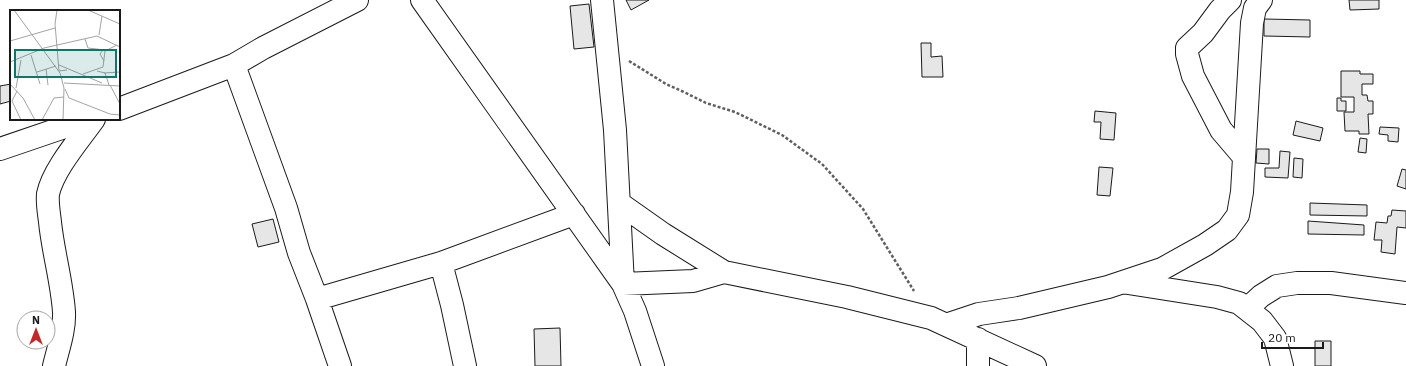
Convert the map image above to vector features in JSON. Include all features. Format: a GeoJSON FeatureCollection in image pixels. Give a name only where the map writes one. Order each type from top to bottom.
{"type":"FeatureCollection","features":[{"type":"Feature","properties":{"kind":"street"},"geometry":{"type":"LineString","coordinates":[[120,109],[234,65],[263,48],[357,0]]}},
{"type":"Feature","properties":{"kind":"street"},"geometry":{"type":"LineString","coordinates":[[422,0],[623,284],[636,311],[653,366]]}},
{"type":"Feature","properties":{"kind":"street"},"geometry":{"type":"LineString","coordinates":[[602,0],[615,130],[623,284]]}},
{"type":"Feature","properties":{"kind":"street"},"geometry":{"type":"LineString","coordinates":[[1230,0],[1220,10],[1203,33],[1187,48],[1187,54],[1193,76],[1221,130],[1244,157]]}},
{"type":"Feature","properties":{"kind":"street"},"geometry":{"type":"LineString","coordinates":[[936,321],[1019,308],[1108,287],[1162,269],[1205,245],[1227,230],[1238,215],[1242,192],[1252,23],[1255,8],[1261,0]]}},
{"type":"Feature","properties":{"kind":"street"},"geometry":{"type":"LineString","coordinates":[[234,65],[286,208],[299,253],[340,366]]}},
{"type":"Feature","properties":{"kind":"street"},"geometry":{"type":"LineString","coordinates":[[0,149],[85,120]]}},
{"type":"Feature","properties":{"kind":"street"},"geometry":{"type":"LineString","coordinates":[[54,366],[62,334],[64,314],[51,233],[48,195],[53,180],[63,162],[93,120]]}},
{"type":"Feature","properties":{"kind":"street"},"geometry":{"type":"LineString","coordinates":[[619,203],[663,234],[724,272],[848,297],[936,321],[1035,366]]}},
{"type":"Feature","properties":{"kind":"street"},"geometry":{"type":"LineString","coordinates":[[317,300],[441,263],[574,214]]}},
{"type":"Feature","properties":{"kind":"street"},"geometry":{"type":"LineString","coordinates":[[441,263],[452,305],[464,366]]}},
{"type":"Feature","properties":{"kind":"street"},"geometry":{"type":"LineString","coordinates":[[623,284],[693,281],[724,272]]}},
{"type":"Feature","properties":{"kind":"street"},"geometry":{"type":"LineString","coordinates":[[1123,282],[1239,302],[1262,321],[1275,338],[1282,366]]}},
{"type":"Feature","properties":{"kind":"street"},"geometry":{"type":"LineString","coordinates":[[1247,309],[1261,296],[1277,286],[1297,283],[1331,283],[1406,293]]}},
{"type":"Feature","properties":{"kind":"street"},"geometry":{"type":"LineString","coordinates":[[978,339],[978,366]]}},
{"type":"Feature","properties":{"kind":"path"},"geometry":{"type":"LineString","coordinates":[[608,48],[673,87],[706,102],[735,112],[782,135],[822,164],[863,209],[910,284],[936,321]]}},
{"type":"Feature","properties":{"kind":"building"},"geometry":{"type":"Polygon","coordinates":[[[626,0],[649,0],[631,10],[626,0]]]}},
{"type":"Feature","properties":{"kind":"building"},"geometry":{"type":"Polygon","coordinates":[[[1349,0],[1379,0],[1379,9],[1350,10],[1349,0]]]}},
{"type":"Feature","properties":{"kind":"building"},"geometry":{"type":"Polygon","coordinates":[[[589,4],[594,47],[574,49],[570,6],[589,4]]]}},
{"type":"Feature","properties":{"kind":"building"},"geometry":{"type":"Polygon","coordinates":[[[1264,19],[1310,20],[1310,37],[1264,36],[1264,19]]]}},
{"type":"Feature","properties":{"kind":"building"},"geometry":{"type":"Polygon","coordinates":[[[921,43],[931,43],[931,57],[942,56],[943,77],[922,77],[921,43]]]}},
{"type":"Feature","properties":{"kind":"building"},"geometry":{"type":"Polygon","coordinates":[[[1341,71],[1360,71],[1360,74],[1373,74],[1373,84],[1362,84],[1362,95],[1367,95],[1368,101],[1373,101],[1373,114],[1368,114],[1369,134],[1359,134],[1359,131],[1345,131],[1344,112],[1354,112],[1354,97],[1341,97],[1341,71]]]}},
{"type":"Feature","properties":{"kind":"building"},"geometry":{"type":"Polygon","coordinates":[[[10,84],[10,101],[0,104],[0,86],[10,84]]]}},
{"type":"Feature","properties":{"kind":"building"},"geometry":{"type":"Polygon","coordinates":[[[1337,98],[1341,98],[1341,101],[1346,101],[1346,111],[1337,111],[1337,98]]]}},
{"type":"Feature","properties":{"kind":"building"},"geometry":{"type":"Polygon","coordinates":[[[1095,111],[1116,113],[1114,140],[1100,139],[1101,122],[1094,122],[1095,111]]]}},
{"type":"Feature","properties":{"kind":"building"},"geometry":{"type":"Polygon","coordinates":[[[1296,121],[1323,128],[1320,141],[1293,135],[1296,121]]]}},
{"type":"Feature","properties":{"kind":"building"},"geometry":{"type":"Polygon","coordinates":[[[1380,127],[1399,128],[1398,142],[1388,141],[1388,135],[1379,134],[1380,127]]]}},
{"type":"Feature","properties":{"kind":"building"},"geometry":{"type":"Polygon","coordinates":[[[1360,138],[1367,139],[1366,153],[1358,152],[1360,138]]]}},
{"type":"Feature","properties":{"kind":"building"},"geometry":{"type":"Polygon","coordinates":[[[1257,149],[1269,149],[1269,164],[1256,163],[1257,149]]]}},
{"type":"Feature","properties":{"kind":"building"},"geometry":{"type":"Polygon","coordinates":[[[1280,151],[1290,152],[1288,178],[1265,177],[1265,168],[1279,168],[1280,151]]]}},
{"type":"Feature","properties":{"kind":"building"},"geometry":{"type":"Polygon","coordinates":[[[1294,158],[1303,159],[1302,178],[1293,177],[1294,158]]]}},
{"type":"Feature","properties":{"kind":"building"},"geometry":{"type":"Polygon","coordinates":[[[1099,167],[1113,168],[1110,196],[1097,195],[1099,167]]]}},
{"type":"Feature","properties":{"kind":"building"},"geometry":{"type":"Polygon","coordinates":[[[1402,169],[1406,170],[1406,189],[1397,186],[1402,169]]]}},
{"type":"Feature","properties":{"kind":"building"},"geometry":{"type":"Polygon","coordinates":[[[1310,203],[1367,205],[1367,216],[1310,215],[1310,203]]]}},
{"type":"Feature","properties":{"kind":"building"},"geometry":{"type":"Polygon","coordinates":[[[1392,210],[1406,211],[1406,228],[1397,227],[1395,254],[1381,252],[1382,240],[1374,240],[1376,222],[1387,223],[1388,216],[1391,216],[1392,210]]]}},
{"type":"Feature","properties":{"kind":"building"},"geometry":{"type":"Polygon","coordinates":[[[273,219],[279,242],[258,247],[252,224],[273,219]]]}},
{"type":"Feature","properties":{"kind":"building"},"geometry":{"type":"Polygon","coordinates":[[[1308,221],[1364,225],[1364,235],[1308,234],[1308,221]]]}},
{"type":"Feature","properties":{"kind":"building"},"geometry":{"type":"Polygon","coordinates":[[[560,328],[561,366],[535,366],[534,329],[560,328]]]}},
{"type":"Feature","properties":{"kind":"building"},"geometry":{"type":"Polygon","coordinates":[[[1315,341],[1331,341],[1331,366],[1315,366],[1315,341]]]}}]}
